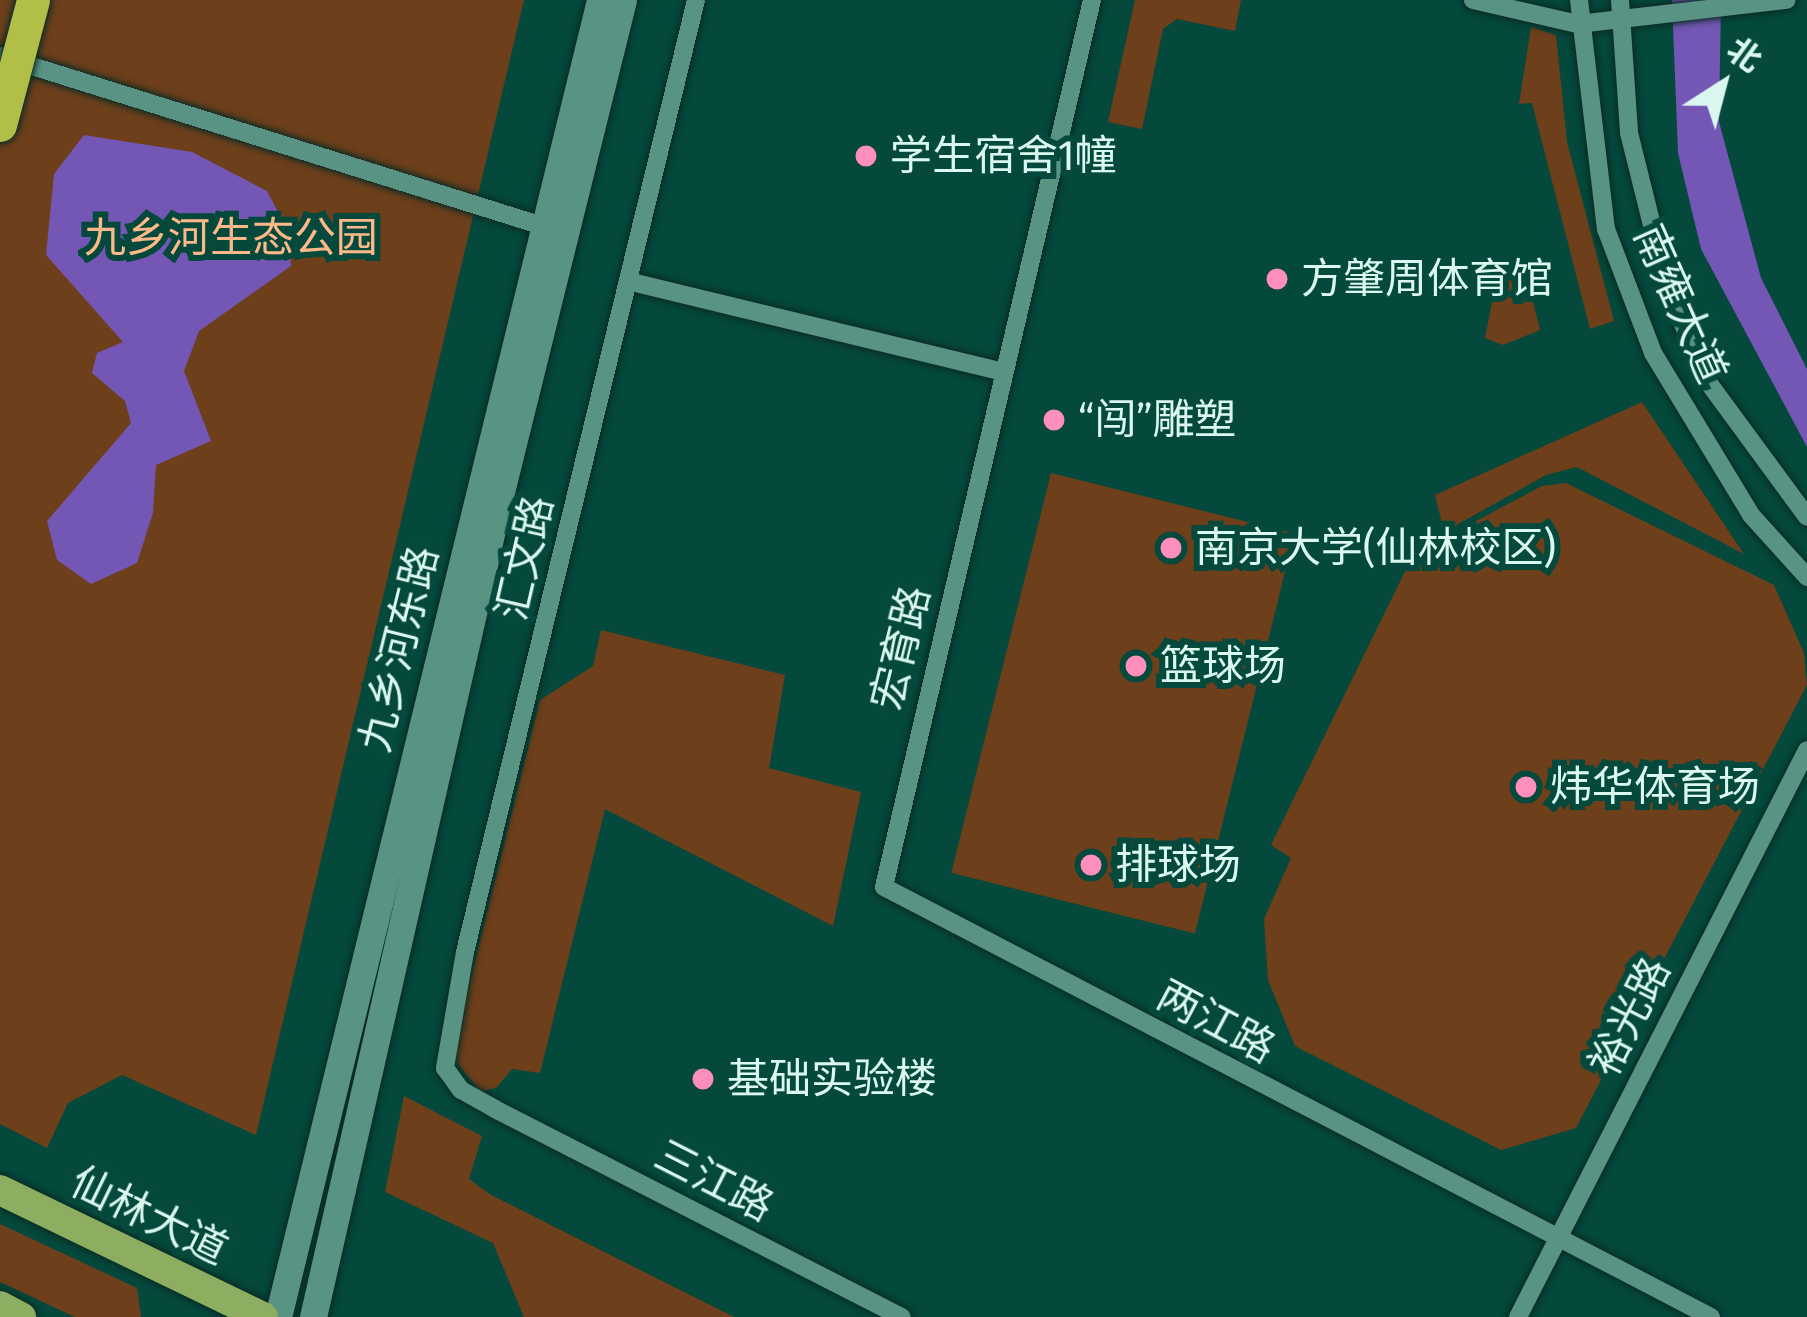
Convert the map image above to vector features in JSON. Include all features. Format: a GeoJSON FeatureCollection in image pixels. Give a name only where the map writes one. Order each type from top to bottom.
{"type":"FeatureCollection","features":[{"type":"Feature","properties":{"kind":"highway"},"geometry":{"type":"LineString","coordinates":[[0,125],[33,0]]}},
{"type":"Feature","properties":{"kind":"main road","name":"九乡河东路"},"geometry":{"type":"LineString","coordinates":[[278,1317],[600,0]]}},
{"type":"Feature","properties":{"kind":"main road","name":"九乡河东路"},"geometry":{"type":"LineString","coordinates":[[314,1317],[497,508],[623,0]]}},
{"type":"Feature","properties":{"kind":"main road","name":"仙林大道"},"geometry":{"type":"LineString","coordinates":[[0,1190],[262,1317]]}},
{"type":"Feature","properties":{"kind":"main road"},"geometry":{"type":"LineString","coordinates":[[0,1306],[21,1317]]}},
{"type":"Feature","properties":{"kind":"street","name":"汇文路"},"geometry":{"type":"LineString","coordinates":[[495,1109],[461,1090],[443,1047],[696,0]]}},
{"type":"Feature","properties":{"kind":"street","name":"宏育路"},"geometry":{"type":"LineString","coordinates":[[884,887],[1092,0]]}},
{"type":"Feature","properties":{"kind":"street"},"geometry":{"type":"LineString","coordinates":[[1473,0],[1578,24],[1787,0]]}},
{"type":"Feature","properties":{"kind":"street","name":"南雍大道"},"geometry":{"type":"LineString","coordinates":[[1579,0],[1578,24],[1606,229],[1653,353],[1750,515],[1807,577]]}},
{"type":"Feature","properties":{"kind":"street","name":"南雍大道"},"geometry":{"type":"LineString","coordinates":[[1620,0],[1644,212],[1687,337],[1705,378],[1807,517]]}},
{"type":"Feature","properties":{"kind":"street"},"geometry":{"type":"LineString","coordinates":[[0,56],[545,227]]}},
{"type":"Feature","properties":{"kind":"street"},"geometry":{"type":"LineString","coordinates":[[628,281],[1004,372]]}},
{"type":"Feature","properties":{"kind":"street"},"geometry":{"type":"LineString","coordinates":[[1653,353],[1687,337]]}},
{"type":"Feature","properties":{"kind":"street","name":"裕光路"},"geometry":{"type":"LineString","coordinates":[[1518,1317],[1807,750]]}},
{"type":"Feature","properties":{"kind":"street","name":"两江路"},"geometry":{"type":"LineString","coordinates":[[884,887],[1558,1240]]}},
{"type":"Feature","properties":{"kind":"street","name":"三江路"},"geometry":{"type":"LineString","coordinates":[[495,1109],[902,1317]]}},
{"type":"Feature","properties":{"kind":"street"},"geometry":{"type":"LineString","coordinates":[[1558,1240],[1711,1317]]}},
{"type":"Feature","properties":{"kind":"green space","name":"九乡河生态公园"},"geometry":{"type":"Polygon","coordinates":[[[0,0],[524,0],[256,1135],[122,1075],[68,1103],[47,1148],[0,1124],[0,0]]]}},
{"type":"Feature","properties":{"kind":"green space"},"geometry":{"type":"Polygon","coordinates":[[[1135,0],[1241,0],[1235,31],[1177,19],[1163,29],[1142,129],[1108,122],[1135,0]]]}},
{"type":"Feature","properties":{"kind":"green space"},"geometry":{"type":"Polygon","coordinates":[[[1531,27],[1556,35],[1567,142],[1614,321],[1590,329],[1532,103],[1519,104],[1531,27]]]}},
{"type":"Feature","properties":{"kind":"green space"},"geometry":{"type":"Polygon","coordinates":[[[1499,267],[1525,269],[1540,330],[1503,345],[1485,338],[1499,267]]]}},
{"type":"Feature","properties":{"kind":"green space"},"geometry":{"type":"Polygon","coordinates":[[[1642,402],[1744,554],[1577,467],[1546,475],[1444,532],[1435,495],[1642,402]]]}},
{"type":"Feature","properties":{"kind":"green space","name":"篮球场"},"geometry":{"type":"Polygon","coordinates":[[[1051,473],[1295,534],[1195,933],[951,873],[1051,473]]]}},
{"type":"Feature","properties":{"kind":"green space","name":"炜华体育场"},"geometry":{"type":"Polygon","coordinates":[[[1566,483],[1774,585],[1804,653],[1807,685],[1576,1128],[1501,1150],[1295,1046],[1268,980],[1264,919],[1291,858],[1271,845],[1412,557],[1437,570],[1461,529],[1542,486],[1566,483]]]}},
{"type":"Feature","properties":{"kind":"green space"},"geometry":{"type":"Polygon","coordinates":[[[601,630],[785,675],[769,768],[861,792],[833,926],[605,809],[540,1073],[512,1069],[496,1088],[480,1091],[454,1059],[456,1037],[540,700],[593,666],[601,630]]]}},
{"type":"Feature","properties":{"kind":"green space"},"geometry":{"type":"Polygon","coordinates":[[[404,1096],[482,1136],[469,1179],[491,1195],[734,1317],[524,1317],[493,1243],[385,1192],[404,1096]]]}},
{"type":"Feature","properties":{"kind":"green space"},"geometry":{"type":"Polygon","coordinates":[[[0,1224],[137,1288],[141,1317],[75,1317],[0,1282],[0,1224]]]}},
{"type":"Feature","properties":{"kind":"shaded area"},"geometry":{"type":"Polygon","coordinates":[[[1672,0],[1721,0],[1719,122],[1761,278],[1807,369],[1807,447],[1701,249],[1678,153],[1672,0]]]}},
{"type":"Feature","properties":{"kind":"shaded area"},"geometry":{"type":"Polygon","coordinates":[[[84,135],[192,152],[267,191],[288,231],[291,266],[199,331],[184,371],[211,441],[156,465],[153,513],[137,563],[91,584],[57,560],[47,521],[131,423],[125,401],[92,373],[97,353],[123,342],[46,255],[54,174],[84,135]]]}},
{"type":"Feature","properties":{"kind":"place","name":"学生宿舍1幢"},"geometry":{"type":"Point","coordinates":[866,156]}},
{"type":"Feature","properties":{"kind":"place","name":"方肇周体育馆"},"geometry":{"type":"Point","coordinates":[1277,279]}},
{"type":"Feature","properties":{"kind":"place","name":"“闯”雕塑"},"geometry":{"type":"Point","coordinates":[1054,420]}},
{"type":"Feature","properties":{"kind":"place","name":"南京大学(仙林校区)"},"geometry":{"type":"Point","coordinates":[1171,548]}},
{"type":"Feature","properties":{"kind":"place","name":"篮球场"},"geometry":{"type":"Point","coordinates":[1136,666]}},
{"type":"Feature","properties":{"kind":"place","name":"炜华体育场"},"geometry":{"type":"Point","coordinates":[1526,787]}},
{"type":"Feature","properties":{"kind":"place","name":"排球场"},"geometry":{"type":"Point","coordinates":[1091,865]}},
{"type":"Feature","properties":{"kind":"place","name":"基础实验楼"},"geometry":{"type":"Point","coordinates":[703,1079]}}]}
